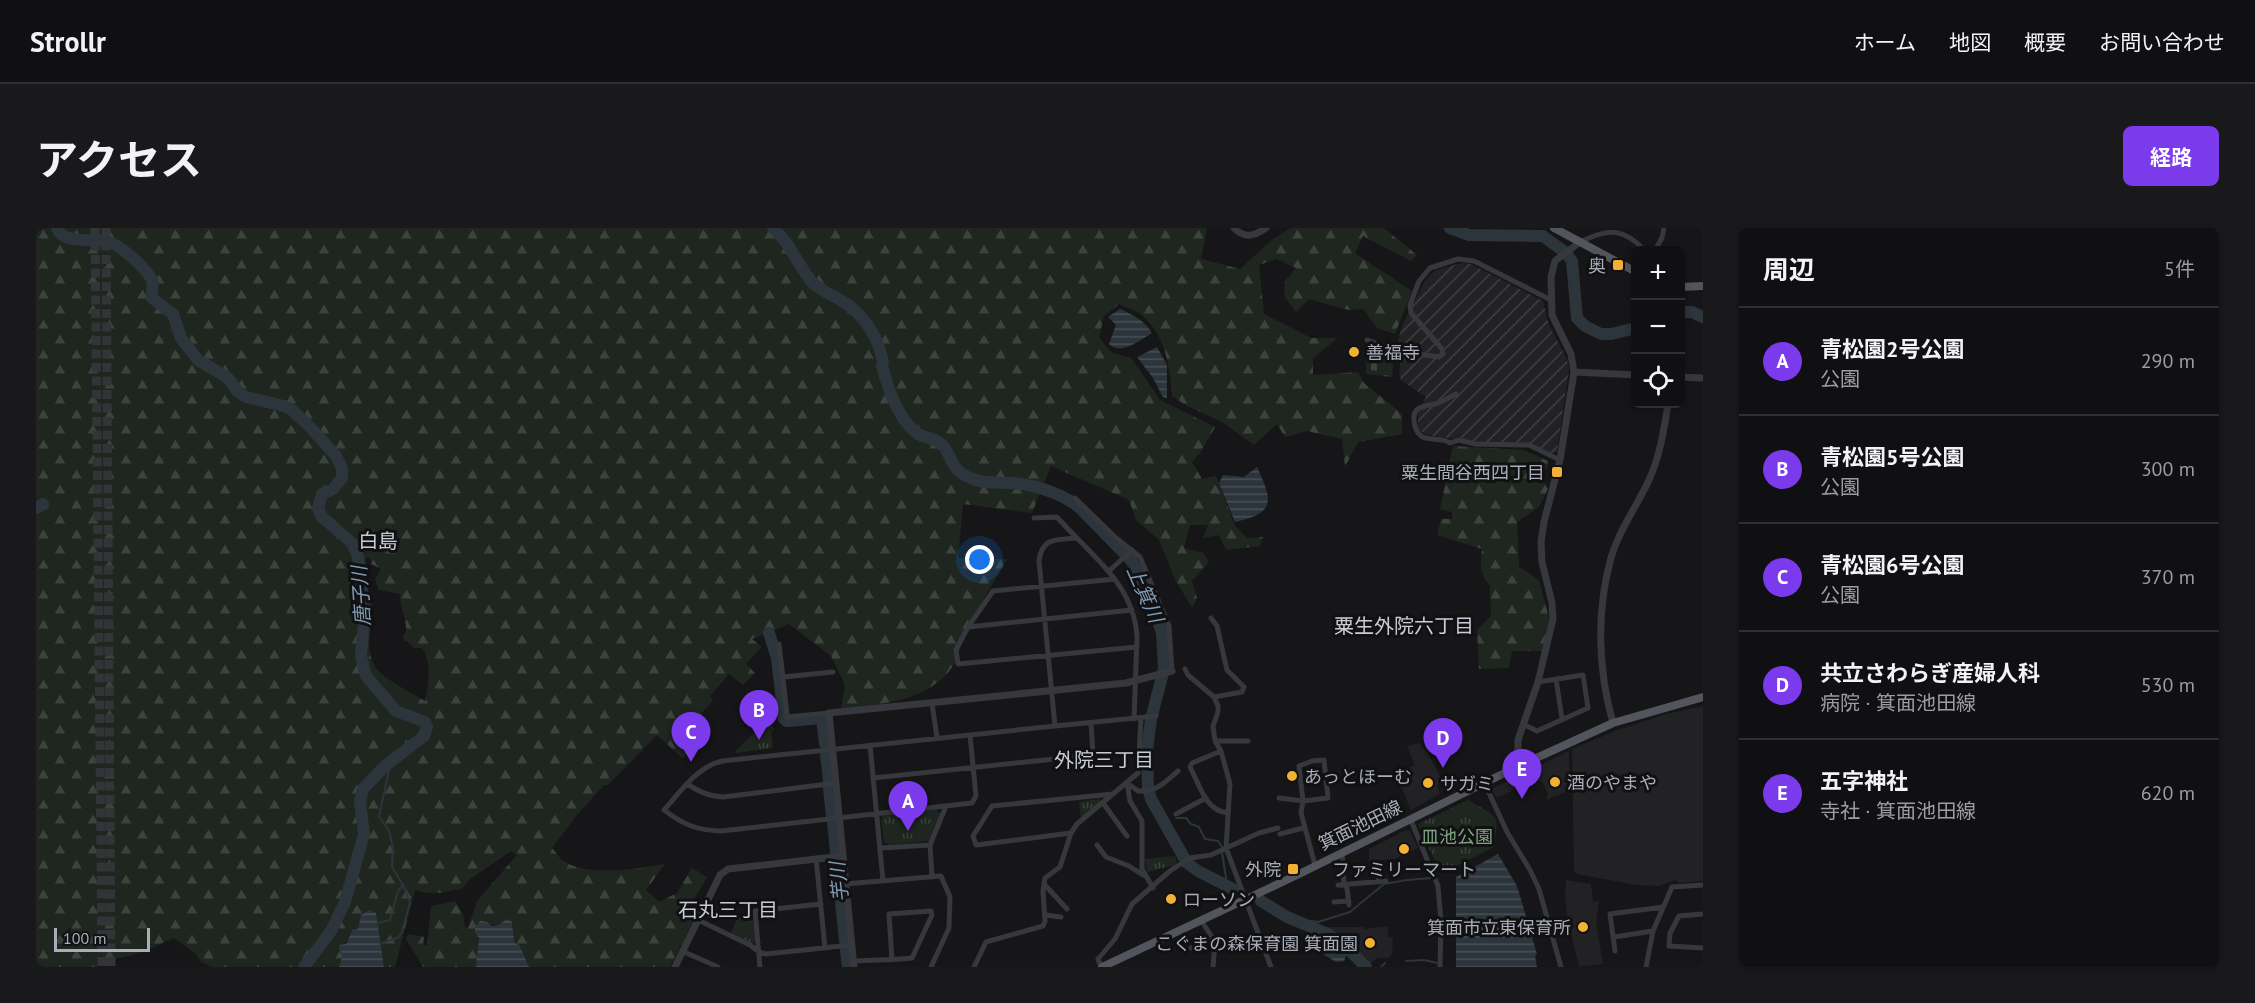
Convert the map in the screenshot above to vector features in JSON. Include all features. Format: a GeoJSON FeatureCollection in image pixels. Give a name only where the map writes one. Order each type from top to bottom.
{"type":"FeatureCollection","features":[{"type":"Feature","properties":{"kind":"main road"},"geometry":{"type":"LineString","coordinates":[[1554,228],[1631,270]]}},
{"type":"Feature","properties":{"kind":"main road"},"geometry":{"type":"LineString","coordinates":[[1685,286],[1703,286]]}},
{"type":"Feature","properties":{"kind":"main road","name":"箕面池田線"},"geometry":{"type":"LineString","coordinates":[[1102,967],[1484,782],[1613,723],[1703,698]]}},
{"type":"Feature","properties":{"kind":"street"},"geometry":{"type":"LineString","coordinates":[[1234,228],[1242,235],[1249,236],[1266,228]]}},
{"type":"Feature","properties":{"kind":"street"},"geometry":{"type":"LineString","coordinates":[[1657,246],[1664,228]]}},
{"type":"Feature","properties":{"kind":"street"},"geometry":{"type":"LineString","coordinates":[[1521,765],[1518,740],[1538,682],[1553,619],[1552,603],[1542,562],[1541,542],[1560,460],[1574,372],[1571,354],[1552,315],[1551,277],[1555,261],[1570,248],[1592,236],[1619,230],[1629,232],[1641,246]]}},
{"type":"Feature","properties":{"kind":"street"},"geometry":{"type":"LineString","coordinates":[[1367,340],[1402,352],[1433,358],[1443,354],[1442,349],[1411,313],[1410,305],[1419,281],[1430,268],[1458,259],[1474,261],[1551,300]]}},
{"type":"Feature","properties":{"kind":"street"},"geometry":{"type":"LineString","coordinates":[[1574,372],[1631,375]]}},
{"type":"Feature","properties":{"kind":"street"},"geometry":{"type":"LineString","coordinates":[[1685,377],[1703,378]]}},
{"type":"Feature","properties":{"kind":"street"},"geometry":{"type":"LineString","coordinates":[[1456,394],[1416,409],[1413,416],[1414,424],[1416,431],[1423,438],[1446,440],[1450,443],[1459,440],[1475,444],[1529,446],[1560,460]]}},
{"type":"Feature","properties":{"kind":"street"},"geometry":{"type":"LineString","coordinates":[[1613,723],[1602,668],[1600,639],[1606,581],[1611,558],[1624,525],[1658,458],[1667,408]]}},
{"type":"Feature","properties":{"kind":"street"},"geometry":{"type":"LineString","coordinates":[[780,644],[787,717],[1052,691],[1135,681],[1166,673],[1169,626],[1140,557],[1130,551],[1075,498]]}},
{"type":"Feature","properties":{"kind":"street"},"geometry":{"type":"LineString","coordinates":[[1034,518],[1057,518],[1109,571],[1127,595],[1137,627],[1134,718]]}},
{"type":"Feature","properties":{"kind":"street"},"geometry":{"type":"LineString","coordinates":[[1055,726],[1039,561],[1045,545],[1050,541],[1076,538]]}},
{"type":"Feature","properties":{"kind":"street"},"geometry":{"type":"LineString","coordinates":[[1109,571],[1130,551]]}},
{"type":"Feature","properties":{"kind":"street"},"geometry":{"type":"LineString","coordinates":[[1115,579],[993,591],[968,627],[956,650],[958,664],[1137,647]]}},
{"type":"Feature","properties":{"kind":"street"},"geometry":{"type":"LineString","coordinates":[[968,627],[1132,610]]}},
{"type":"Feature","properties":{"kind":"street"},"geometry":{"type":"LineString","coordinates":[[1211,618],[1217,626],[1227,670],[1244,687],[1242,692],[1214,697]]}},
{"type":"Feature","properties":{"kind":"street"},"geometry":{"type":"LineString","coordinates":[[1185,669],[1188,675],[1214,697],[1218,712],[1213,726],[1215,741],[1221,752],[1230,784],[1226,848],[1271,967]]}},
{"type":"Feature","properties":{"kind":"street"},"geometry":{"type":"LineString","coordinates":[[783,677],[833,672]]}},
{"type":"Feature","properties":{"kind":"street"},"geometry":{"type":"LineString","coordinates":[[1523,724],[1537,730],[1588,708],[1583,675],[1538,682]]}},
{"type":"Feature","properties":{"kind":"street"},"geometry":{"type":"LineString","coordinates":[[1556,679],[1562,719]]}},
{"type":"Feature","properties":{"kind":"street"},"geometry":{"type":"LineString","coordinates":[[932,703],[937,738]]}},
{"type":"Feature","properties":{"kind":"street"},"geometry":{"type":"LineString","coordinates":[[829,713],[839,817],[838,856],[845,884],[853,964],[912,958],[932,915],[931,911],[889,914],[892,960]]}},
{"type":"Feature","properties":{"kind":"street"},"geometry":{"type":"LineString","coordinates":[[970,735],[976,796],[974,801],[721,831],[703,830],[684,824],[664,810],[687,784],[710,764],[832,749],[1153,716]]}},
{"type":"Feature","properties":{"kind":"street"},"geometry":{"type":"LineString","coordinates":[[974,967],[986,942],[1043,926],[1045,879],[1060,867],[1071,833],[1077,824],[1138,772],[1142,718]]}},
{"type":"Feature","properties":{"kind":"street"},"geometry":{"type":"LineString","coordinates":[[873,778],[1093,755],[1090,723]]}},
{"type":"Feature","properties":{"kind":"street"},"geometry":{"type":"LineString","coordinates":[[1215,741],[1248,741]]}},
{"type":"Feature","properties":{"kind":"street"},"geometry":{"type":"LineString","coordinates":[[870,745],[883,881]]}},
{"type":"Feature","properties":{"kind":"street"},"geometry":{"type":"LineString","coordinates":[[1221,752],[1190,765],[1206,798],[1215,810],[1228,813]]}},
{"type":"Feature","properties":{"kind":"street"},"geometry":{"type":"LineString","coordinates":[[1279,798],[1303,801],[1328,798],[1324,760],[1312,761],[1299,766],[1303,801],[1301,813],[1315,865]]}},
{"type":"Feature","properties":{"kind":"street"},"geometry":{"type":"LineString","coordinates":[[1127,783],[1138,791],[1148,790],[1162,786],[1178,771]]}},
{"type":"Feature","properties":{"kind":"street"},"geometry":{"type":"LineString","coordinates":[[1484,782],[1507,832],[1539,889],[1561,967]]}},
{"type":"Feature","properties":{"kind":"street"},"geometry":{"type":"LineString","coordinates":[[687,784],[711,796],[723,796],[836,783]]}},
{"type":"Feature","properties":{"kind":"street"},"geometry":{"type":"LineString","coordinates":[[1127,783],[1130,801],[1142,821],[1142,867],[1153,888]]}},
{"type":"Feature","properties":{"kind":"street"},"geometry":{"type":"LineString","coordinates":[[1071,833],[976,845],[973,841],[973,836],[992,807],[1113,794]]}},
{"type":"Feature","properties":{"kind":"street"},"geometry":{"type":"LineString","coordinates":[[1176,814],[1206,798]]}},
{"type":"Feature","properties":{"kind":"street"},"geometry":{"type":"LineString","coordinates":[[1103,803],[1127,836]]}},
{"type":"Feature","properties":{"kind":"street"},"geometry":{"type":"LineString","coordinates":[[932,876],[930,845],[946,806]]}},
{"type":"Feature","properties":{"kind":"street"},"geometry":{"type":"LineString","coordinates":[[1410,818],[1438,886],[1441,913],[1440,967]]}},
{"type":"Feature","properties":{"kind":"street"},"geometry":{"type":"LineString","coordinates":[[1102,967],[1098,959],[1114,939],[1126,912],[1138,898],[1153,888],[1170,871],[1190,858],[1211,855],[1259,833],[1304,828]]}},
{"type":"Feature","properties":{"kind":"street"},"geometry":{"type":"LineString","coordinates":[[880,848],[930,845]]}},
{"type":"Feature","properties":{"kind":"street"},"geometry":{"type":"LineString","coordinates":[[1097,845],[1106,857],[1129,866],[1145,876]]}},
{"type":"Feature","properties":{"kind":"street"},"geometry":{"type":"LineString","coordinates":[[1341,884],[1342,852]]}},
{"type":"Feature","properties":{"kind":"street"},"geometry":{"type":"LineString","coordinates":[[675,967],[720,875],[728,869],[838,856]]}},
{"type":"Feature","properties":{"kind":"street"},"geometry":{"type":"LineString","coordinates":[[816,858],[825,948]]}},
{"type":"Feature","properties":{"kind":"street"},"geometry":{"type":"LineString","coordinates":[[1341,884],[1382,881],[1378,872]]}},
{"type":"Feature","properties":{"kind":"street"},"geometry":{"type":"LineString","coordinates":[[845,884],[941,876],[950,897],[949,928],[931,967]]}},
{"type":"Feature","properties":{"kind":"street"},"geometry":{"type":"LineString","coordinates":[[1334,902],[1349,903],[1347,888],[1341,884]]}},
{"type":"Feature","properties":{"kind":"street"},"geometry":{"type":"LineString","coordinates":[[1044,885],[1067,909]]}},
{"type":"Feature","properties":{"kind":"street"},"geometry":{"type":"LineString","coordinates":[[1646,967],[1653,931],[1672,887],[1703,885]]}},
{"type":"Feature","properties":{"kind":"street"},"geometry":{"type":"LineString","coordinates":[[760,967],[755,911],[821,904]]}},
{"type":"Feature","properties":{"kind":"street"},"geometry":{"type":"LineString","coordinates":[[1616,951],[1610,914],[1663,907]]}},
{"type":"Feature","properties":{"kind":"street"},"geometry":{"type":"LineString","coordinates":[[1703,914],[1679,916],[1671,933],[1669,946],[1703,948]]}},
{"type":"Feature","properties":{"kind":"street"},"geometry":{"type":"LineString","coordinates":[[1045,915],[1061,917]]}},
{"type":"Feature","properties":{"kind":"street"},"geometry":{"type":"LineString","coordinates":[[698,920],[766,954],[851,945]]}},
{"type":"Feature","properties":{"kind":"street"},"geometry":{"type":"LineString","coordinates":[[1201,920],[1215,942],[1213,967]]}},
{"type":"Feature","properties":{"kind":"street"},"geometry":{"type":"LineString","coordinates":[[1614,938],[1653,931]]}},
{"type":"Feature","properties":{"kind":"street"},"geometry":{"type":"LineString","coordinates":[[1191,948],[1196,948],[1213,939]]}},
{"type":"Feature","properties":{"kind":"street"},"geometry":{"type":"LineString","coordinates":[[682,951],[718,967]]}},
{"type":"Feature","properties":{"kind":"shaded area"},"geometry":{"type":"Polygon","coordinates":[[[1461,263],[1471,264],[1543,301],[1549,325],[1567,359],[1569,369],[1557,452],[1550,453],[1529,444],[1476,442],[1459,437],[1455,439],[1427,435],[1418,429],[1418,413],[1426,397],[1401,380],[1399,372],[1403,349],[1396,348],[1402,326],[1426,279],[1436,270],[1461,263]]]}},
{"type":"Feature","properties":{"kind":"shaded area"},"geometry":{"type":"Polygon","coordinates":[[[1120,309],[1142,321],[1152,333],[1125,348],[1109,344],[1116,325],[1108,317],[1120,309]]]}},
{"type":"Feature","properties":{"kind":"shaded area"},"geometry":{"type":"Polygon","coordinates":[[[1157,347],[1167,365],[1167,398],[1163,397],[1153,378],[1137,357],[1157,347]]]}},
{"type":"Feature","properties":{"kind":"shaded area"},"geometry":{"type":"Polygon","coordinates":[[[1257,467],[1266,488],[1267,504],[1258,514],[1235,522],[1219,483],[1223,475],[1244,477],[1257,467]]]}},
{"type":"Feature","properties":{"kind":"shaded area"},"geometry":{"type":"Polygon","coordinates":[[[1703,706],[1703,881],[1679,883],[1675,880],[1659,886],[1636,885],[1577,874],[1574,871],[1572,749],[1615,731],[1666,714],[1703,706]]]}},
{"type":"Feature","properties":{"kind":"shaded area"},"geometry":{"type":"Polygon","coordinates":[[[1420,743],[1443,782],[1437,785],[1440,794],[1411,810],[1396,773],[1415,765],[1407,746],[1420,743]]]}},
{"type":"Feature","properties":{"kind":"shaded area"},"geometry":{"type":"Polygon","coordinates":[[[1569,751],[1570,790],[1546,800],[1548,794],[1543,783],[1536,779],[1497,798],[1491,789],[1569,751]]]}},
{"type":"Feature","properties":{"kind":"shaded area"},"geometry":{"type":"Polygon","coordinates":[[[1406,830],[1410,831],[1418,848],[1395,859],[1369,861],[1369,849],[1406,830]]]}},
{"type":"Feature","properties":{"kind":"shaded area"},"geometry":{"type":"Polygon","coordinates":[[[1498,854],[1517,886],[1537,954],[1535,956],[1537,967],[1456,967],[1456,877],[1498,854]]]}},
{"type":"Feature","properties":{"kind":"shaded area","name":"箕面市立東保育所"},"geometry":{"type":"Polygon","coordinates":[[[1566,880],[1591,884],[1593,902],[1599,901],[1596,923],[1603,964],[1579,967],[1567,916],[1566,880]]]}},
{"type":"Feature","properties":{"kind":"shaded area"},"geometry":{"type":"Polygon","coordinates":[[[370,910],[376,913],[384,967],[339,967],[343,955],[339,945],[346,944],[352,930],[358,929],[361,915],[370,910]]]}},
{"type":"Feature","properties":{"kind":"shaded area"},"geometry":{"type":"Polygon","coordinates":[[[507,919],[512,922],[514,942],[520,946],[529,967],[476,967],[479,938],[475,927],[480,921],[492,926],[507,919]]]}},
{"type":"Feature","properties":{"kind":"shaded area","name":"こぐまの森保育園 箕面園"},"geometry":{"type":"Polygon","coordinates":[[[1388,926],[1388,937],[1393,937],[1392,954],[1389,958],[1377,958],[1370,964],[1367,959],[1325,927],[1363,927],[1365,929],[1388,926]]]}},
{"type":"Feature","properties":{"kind":"shaded area"},"geometry":{"type":"Polygon","coordinates":[[[1324,939],[1347,953],[1344,961],[1336,962],[1321,953],[1324,939]]]}},
{"type":"Feature","properties":{"kind":"green space"},"geometry":{"type":"Polygon","coordinates":[[[36,228],[1207,228],[1201,259],[1240,269],[1273,239],[1291,228],[1384,228],[1417,255],[1411,261],[1363,236],[1355,253],[1412,291],[1395,334],[1377,328],[1363,309],[1348,310],[1309,299],[1296,312],[1284,296],[1285,281],[1296,268],[1277,259],[1259,265],[1264,314],[1311,338],[1338,338],[1313,358],[1313,375],[1358,372],[1364,383],[1402,414],[1402,434],[1358,442],[1345,467],[1342,439],[1307,431],[1285,437],[1277,424],[1254,445],[1222,422],[1187,406],[1172,396],[1166,354],[1157,334],[1144,317],[1119,304],[1104,316],[1099,337],[1111,352],[1132,359],[1160,400],[1215,427],[1192,462],[1202,479],[1216,476],[1235,526],[1247,538],[1263,537],[1260,546],[1226,550],[1219,535],[1203,538],[1208,525],[1190,525],[1184,548],[1204,553],[1209,562],[1192,581],[1197,598],[1192,608],[1175,579],[1159,540],[1136,520],[1129,500],[1051,466],[1032,513],[963,504],[958,558],[1007,559],[979,606],[962,640],[953,666],[931,687],[887,703],[841,709],[845,685],[831,656],[789,624],[752,639],[762,647],[746,664],[755,673],[743,685],[729,674],[710,696],[713,701],[701,713],[702,718],[688,734],[697,747],[682,758],[657,735],[608,785],[604,785],[552,848],[561,859],[571,865],[597,870],[665,864],[646,890],[659,902],[677,893],[692,868],[707,877],[690,906],[698,912],[670,967],[529,967],[520,946],[514,942],[512,922],[490,924],[478,935],[476,967],[423,967],[406,939],[409,934],[424,937],[423,945],[427,945],[431,906],[455,901],[463,914],[465,927],[468,928],[477,901],[517,855],[511,851],[469,880],[462,889],[435,893],[415,890],[395,967],[384,967],[374,911],[361,915],[358,929],[352,930],[340,952],[343,955],[339,967],[211,967],[201,962],[196,954],[174,938],[128,956],[99,959],[98,967],[36,967],[36,228]],[[366,558],[366,597],[372,604],[369,643],[374,666],[381,674],[425,701],[429,674],[425,653],[422,648],[414,648],[404,641],[403,635],[406,627],[400,594],[379,590],[375,580],[381,569],[371,564],[370,558],[366,558]]]}},
{"type":"Feature","properties":{"kind":"green space"},"geometry":{"type":"Polygon","coordinates":[[[1366,343],[1394,351],[1392,377],[1366,374],[1366,343]]]}},
{"type":"Feature","properties":{"kind":"green space"},"geometry":{"type":"Polygon","coordinates":[[[1453,446],[1524,450],[1548,461],[1547,469],[1540,475],[1548,489],[1539,507],[1517,522],[1519,567],[1539,580],[1549,618],[1543,651],[1512,651],[1509,668],[1479,669],[1477,630],[1491,616],[1490,585],[1484,577],[1482,568],[1482,549],[1437,535],[1441,519],[1452,519],[1452,512],[1440,509],[1446,481],[1465,483],[1466,467],[1449,465],[1453,446]]]}},
{"type":"Feature","properties":{"kind":"green space"},"geometry":{"type":"Polygon","coordinates":[[[767,721],[775,729],[771,732],[773,748],[736,753],[736,750],[767,721]]]}},
{"type":"Feature","properties":{"kind":"green space"},"geometry":{"type":"Polygon","coordinates":[[[1100,799],[1101,802],[1081,818],[1079,802],[1100,799]]]}},
{"type":"Feature","properties":{"kind":"green space","name":"皿池公園"},"geometry":{"type":"Polygon","coordinates":[[[1468,800],[1495,818],[1497,824],[1494,847],[1451,869],[1439,870],[1418,824],[1468,800]]]}},
{"type":"Feature","properties":{"kind":"green space"},"geometry":{"type":"Polygon","coordinates":[[[935,810],[941,814],[929,841],[890,845],[884,842],[881,821],[883,815],[935,810]]]}},
{"type":"Feature","properties":{"kind":"green space"},"geometry":{"type":"Polygon","coordinates":[[[1175,856],[1177,863],[1174,867],[1147,872],[1145,859],[1175,856]]]}},
{"type":"Feature","properties":{"kind":"green space"},"geometry":{"type":"Polygon","coordinates":[[[738,916],[753,921],[755,941],[753,944],[731,933],[738,916]]]}},
{"type":"Feature","properties":{"kind":"waterway","name":"唐子川"},"geometry":{"type":"LineString","coordinates":[[57,228],[61,234],[73,239],[109,242],[133,258],[152,280],[152,298],[173,314],[181,338],[198,360],[228,378],[238,392],[246,397],[292,410],[336,456],[342,468],[342,478],[333,489],[322,494],[318,508],[322,517],[352,543],[358,557],[365,613],[361,656],[366,676],[396,711],[425,722],[427,727],[424,736],[385,766],[363,789],[360,802],[364,834],[345,902],[331,931],[304,967]]}},
{"type":"Feature","properties":{"kind":"waterway","name":"上箕川"},"geometry":{"type":"LineString","coordinates":[[773,228],[784,240],[811,281],[850,306],[863,319],[874,335],[883,362]]}},
{"type":"Feature","properties":{"kind":"waterway"},"geometry":{"type":"LineString","coordinates":[[1450,228],[1469,235],[1543,236],[1566,253],[1572,261],[1577,318],[1585,326],[1601,334],[1631,329]]}},
{"type":"Feature","properties":{"kind":"waterway"},"geometry":{"type":"LineString","coordinates":[[1685,312],[1692,312],[1703,317]]}},
{"type":"Feature","properties":{"kind":"waterway","name":"上箕川"},"geometry":{"type":"LineString","coordinates":[[882,366],[891,394],[905,421],[918,434],[940,443],[962,474],[979,481],[1031,486],[1066,499],[1081,509],[1131,560],[1142,580],[1162,632],[1164,669],[1151,719],[1147,750],[1148,788],[1151,799],[1187,863],[1233,889]]}},
{"type":"Feature","properties":{"kind":"waterway"},"geometry":{"type":"LineString","coordinates":[[36,508],[43,504]]}},
{"type":"Feature","properties":{"kind":"waterway","name":"芋川"},"geometry":{"type":"LineString","coordinates":[[769,633],[777,658],[784,719],[787,721],[822,718],[825,744]]}},
{"type":"Feature","properties":{"kind":"waterway","name":"芋川"},"geometry":{"type":"LineString","coordinates":[[826,754],[829,781]]}},
{"type":"Feature","properties":{"kind":"waterway"},"geometry":{"type":"LineString","coordinates":[[380,944],[399,937],[410,903],[392,867],[393,848],[389,831],[379,816],[391,761]]}},
{"type":"Feature","properties":{"kind":"waterway","name":"芋川"},"geometry":{"type":"LineString","coordinates":[[829,788],[832,816]]}},
{"type":"Feature","properties":{"kind":"waterway"},"geometry":{"type":"LineString","coordinates":[[1176,818],[1186,818],[1191,824],[1199,827],[1205,839],[1218,841],[1222,847]]}},
{"type":"Feature","properties":{"kind":"waterway","name":"芋川"},"geometry":{"type":"LineString","coordinates":[[833,823],[845,941]]}},
{"type":"Feature","properties":{"kind":"waterway"},"geometry":{"type":"LineString","coordinates":[[1222,852],[1226,878]]}},
{"type":"Feature","properties":{"kind":"waterway"},"geometry":{"type":"LineString","coordinates":[[1309,925],[1312,921],[1318,922],[1350,912],[1384,884],[1431,878]]}},
{"type":"Feature","properties":{"kind":"waterway"},"geometry":{"type":"LineString","coordinates":[[378,923],[390,920],[398,891],[403,885]]}},
{"type":"Feature","properties":{"kind":"waterway","name":"上箕川"},"geometry":{"type":"LineString","coordinates":[[1261,901],[1287,917],[1328,934],[1346,947],[1366,967]]}},
{"type":"Feature","properties":{"kind":"waterway","name":"上箕川"},"geometry":{"type":"LineString","coordinates":[[1330,941],[1332,937]]}},
{"type":"Feature","properties":{"kind":"waterway","name":"芋川"},"geometry":{"type":"LineString","coordinates":[[846,951],[848,967]]}},
{"type":"Feature","properties":{"kind":"waterway"},"geometry":{"type":"LineString","coordinates":[[1406,961],[1424,960],[1437,963]]}},
{"type":"Feature","properties":{"kind":"waterway"},"geometry":{"type":"LineString","coordinates":[[1381,967],[1385,963]]}},
{"type":"Feature","properties":{"kind":"tunnel"},"geometry":{"type":"LineString","coordinates":[[95,228],[102,967]]}},
{"type":"Feature","properties":{"kind":"tunnel"},"geometry":{"type":"LineString","coordinates":[[106,228],[111,967]]}},
{"type":"Feature","properties":{"kind":"place","name":"奥"},"geometry":{"type":"Point","coordinates":[1618,265]}},
{"type":"Feature","properties":{"kind":"place","name":"善福寺"},"geometry":{"type":"Point","coordinates":[1354,352]}},
{"type":"Feature","properties":{"kind":"place","name":"粟生間谷西四丁目"},"geometry":{"type":"Point","coordinates":[1557,472]}},
{"type":"Feature","properties":{"kind":"place","name":"青松園5号公園"},"geometry":{"type":"Point","coordinates":[759,740]}},
{"type":"Feature","properties":{"kind":"place","name":"青松園6号公園"},"geometry":{"type":"Point","coordinates":[691,762]}},
{"type":"Feature","properties":{"kind":"place","name":"共立さわらぎ産婦人科"},"geometry":{"type":"Point","coordinates":[1443,768]}},
{"type":"Feature","properties":{"kind":"place","name":"あっとほーむ"},"geometry":{"type":"Point","coordinates":[1292,776]}},
{"type":"Feature","properties":{"kind":"place","name":"酒のやまや"},"geometry":{"type":"Point","coordinates":[1555,782]}},
{"type":"Feature","properties":{"kind":"place","name":"サガミ"},"geometry":{"type":"Point","coordinates":[1428,783]}},
{"type":"Feature","properties":{"kind":"place","name":"五字神社"},"geometry":{"type":"Point","coordinates":[1522,799]}},
{"type":"Feature","properties":{"kind":"place","name":"青松園2号公園"},"geometry":{"type":"Point","coordinates":[908,831]}},
{"type":"Feature","properties":{"kind":"place","name":"ファミリーマート"},"geometry":{"type":"Point","coordinates":[1404,849]}},
{"type":"Feature","properties":{"kind":"place","name":"外院"},"geometry":{"type":"Point","coordinates":[1293,869]}},
{"type":"Feature","properties":{"kind":"place","name":"ローソン"},"geometry":{"type":"Point","coordinates":[1171,899]}},
{"type":"Feature","properties":{"kind":"place","name":"箕面市立東保育所"},"geometry":{"type":"Point","coordinates":[1583,927]}},
{"type":"Feature","properties":{"kind":"place","name":"こぐまの森保育園 箕面園"},"geometry":{"type":"Point","coordinates":[1370,943]}},
{"type":"Feature","properties":{"kind":"district","name":"白島"},"geometry":{"type":"Point","coordinates":[378,541]}},
{"type":"Feature","properties":{"kind":"district","name":"粟生外院六丁目"},"geometry":{"type":"Point","coordinates":[1404,626]}},
{"type":"Feature","properties":{"kind":"district","name":"外院三丁目"},"geometry":{"type":"Point","coordinates":[1104,760]}},
{"type":"Feature","properties":{"kind":"district","name":"石丸三丁目"},"geometry":{"type":"Point","coordinates":[728,910]}}]}
